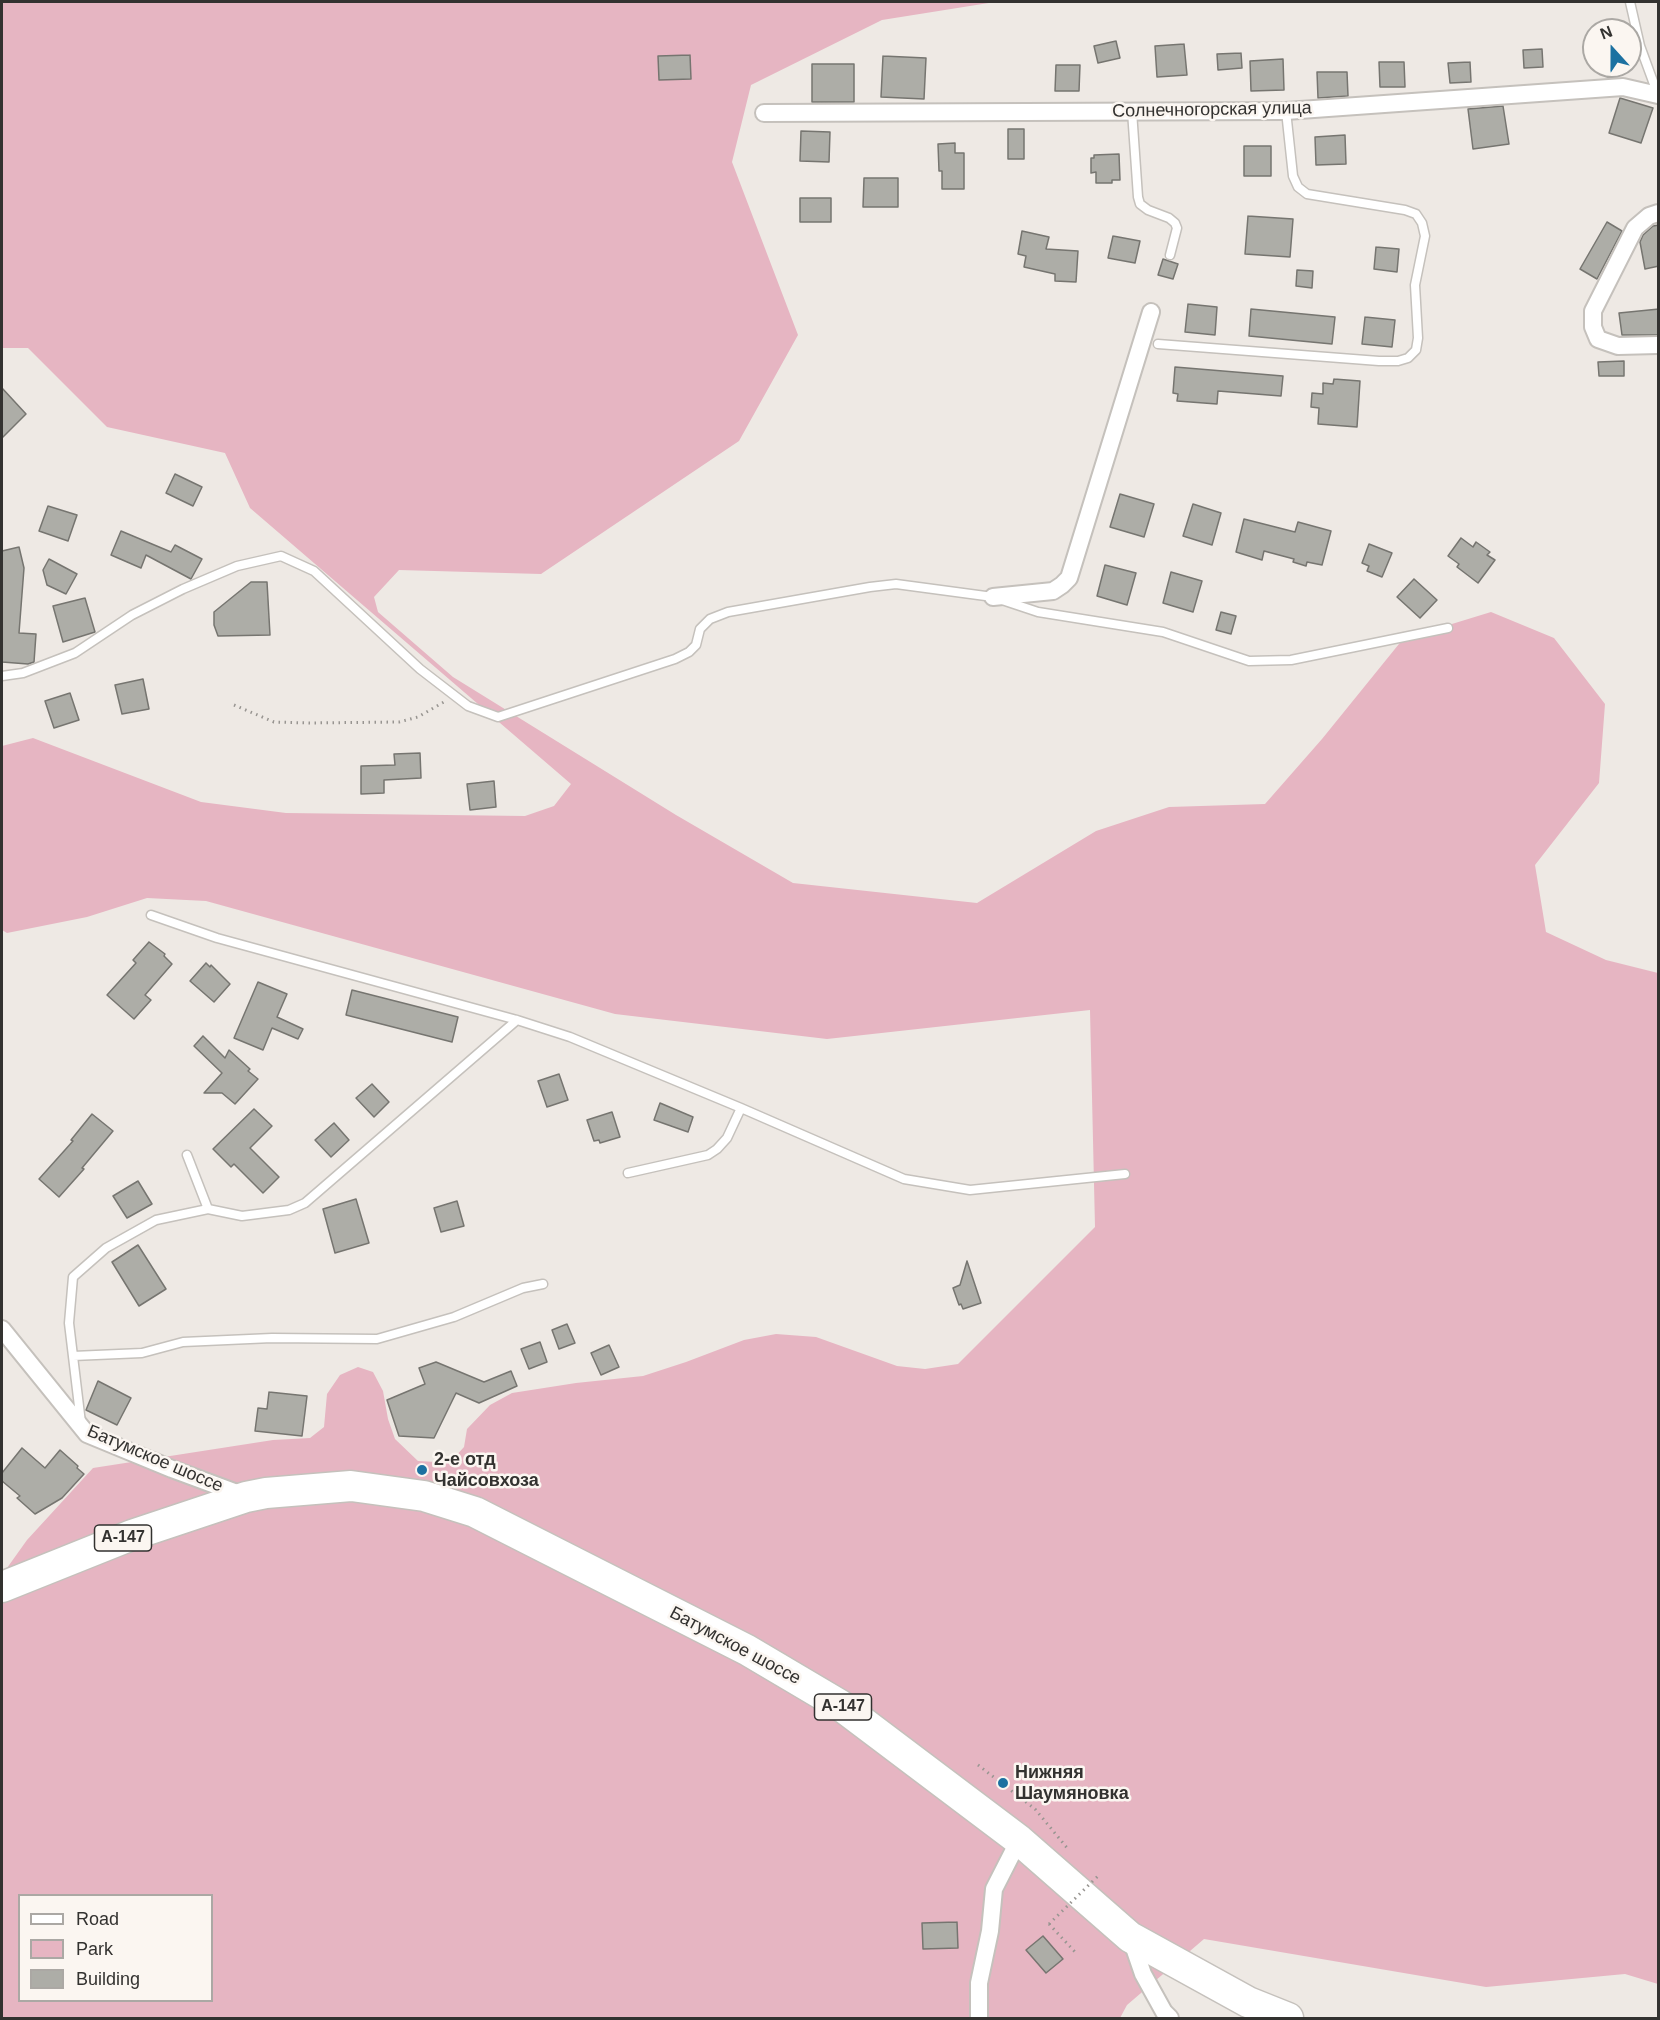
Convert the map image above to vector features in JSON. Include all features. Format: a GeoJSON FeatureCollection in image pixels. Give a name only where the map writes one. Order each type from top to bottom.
{"type":"FeatureCollection","features":[{"type":"Feature","properties":{"kind":"highway","name":"Батумское шоссе"},"geometry":{"type":"LineString","coordinates":[[2,1587],[132,1535],[246,1497],[266,1493],[351,1486],[424,1496],[475,1512],[747,1650],[840,1705],[1019,1840],[1130,1936],[1248,2002],[1288,2019]]}},
{"type":"Feature","properties":{"kind":"street","name":"Солнечногорская улица"},"geometry":{"type":"LineString","coordinates":[[765,113],[1286,111],[1623,87],[1659,95]]}},
{"type":"Feature","properties":{"kind":"street"},"geometry":{"type":"LineString","coordinates":[[1659,213],[1649,216],[1635,228],[1593,311],[1593,327],[1598,339],[1618,346],[1659,345]]}},
{"type":"Feature","properties":{"kind":"street"},"geometry":{"type":"LineString","coordinates":[[993,597],[1053,591],[1069,578],[1151,312]]}},
{"type":"Feature","properties":{"kind":"street","name":"Батумское шоссе"},"geometry":{"type":"LineString","coordinates":[[2,1329],[87,1434],[246,1497]]}},
{"type":"Feature","properties":{"kind":"street"},"geometry":{"type":"LineString","coordinates":[[979,2019],[979,1983],[990,1931],[994,1888],[1019,1840]]}},
{"type":"Feature","properties":{"kind":"street"},"geometry":{"type":"LineString","coordinates":[[1130,1936],[1143,1974],[1170,2019]]}},
{"type":"Feature","properties":{"kind":"lane"},"geometry":{"type":"LineString","coordinates":[[1630,2],[1640,46],[1659,95]]}},
{"type":"Feature","properties":{"kind":"lane"},"geometry":{"type":"LineString","coordinates":[[1132,110],[1138,197],[1140,204],[1148,210],[1169,218],[1175,223],[1177,228],[1170,255]]}},
{"type":"Feature","properties":{"kind":"lane"},"geometry":{"type":"LineString","coordinates":[[1158,344],[1379,361],[1398,361],[1408,357],[1416,350],[1418,338],[1415,285],[1425,236],[1422,223],[1416,214],[1405,210],[1307,194],[1298,187],[1293,176],[1286,111]]}},
{"type":"Feature","properties":{"kind":"lane"},"geometry":{"type":"LineString","coordinates":[[2,676],[23,673],[75,653],[132,615],[183,589],[237,566],[281,556],[314,571],[420,669],[468,706],[498,717],[675,659],[689,652],[696,645],[700,629],[710,619],[728,612],[896,584],[993,597],[1038,612],[1163,632],[1249,661],[1291,660],[1448,627]]}},
{"type":"Feature","properties":{"kind":"lane"},"geometry":{"type":"LineString","coordinates":[[151,915],[217,938],[517,1020],[570,1037],[904,1179],[970,1190],[1125,1174]]}},
{"type":"Feature","properties":{"kind":"lane"},"geometry":{"type":"LineString","coordinates":[[82,1429],[69,1323],[73,1277],[106,1248],[156,1220],[208,1209],[242,1216],[288,1210],[305,1203],[517,1020]]}},
{"type":"Feature","properties":{"kind":"lane"},"geometry":{"type":"LineString","coordinates":[[628,1173],[708,1155],[727,1138],[741,1108]]}},
{"type":"Feature","properties":{"kind":"lane"},"geometry":{"type":"LineString","coordinates":[[187,1155],[208,1209]]}},
{"type":"Feature","properties":{"kind":"lane"},"geometry":{"type":"LineString","coordinates":[[73,1356],[142,1353],[183,1342],[272,1338],[377,1339],[454,1317],[523,1288],[543,1284]]}},
{"type":"Feature","properties":{"kind":"path"},"geometry":{"type":"LineString","coordinates":[[234,705],[274,722],[399,722],[418,717],[455,696]]}},
{"type":"Feature","properties":{"kind":"path"},"geometry":{"type":"LineString","coordinates":[[978,1765],[1035,1809],[1068,1849]]}},
{"type":"Feature","properties":{"kind":"path"},"geometry":{"type":"LineString","coordinates":[[1076,1953],[1049,1924],[1098,1876]]}},
{"type":"Feature","properties":{"kind":"green space"},"geometry":{"type":"Polygon","coordinates":[[[2,2],[995,2],[882,20],[751,85],[732,162],[798,335],[739,441],[541,574],[399,570],[374,597],[378,612],[453,677],[676,815],[793,883],[977,903],[1096,831],[1169,807],[1265,804],[1322,739],[1403,639],[1491,612],[1554,638],[1605,704],[1599,783],[1535,865],[1546,932],[1606,960],[1658,973],[1658,1984],[1625,1974],[1486,1987],[1204,1939],[1127,2005],[1120,2018],[2,2018],[2,1575],[27,1540],[93,1468],[273,1440],[310,1438],[324,1427],[327,1394],[340,1375],[358,1367],[373,1372],[383,1391],[388,1419],[395,1439],[418,1461],[437,1462],[454,1458],[464,1447],[467,1429],[490,1405],[512,1393],[643,1376],[744,1340],[776,1334],[816,1337],[897,1366],[925,1369],[958,1364],[1095,1227],[1090,1010],[827,1039],[615,1014],[206,901],[147,898],[87,917],[7,933],[2,930],[2,746],[33,738],[201,802],[286,813],[525,816],[554,806],[571,784],[250,508],[225,453],[107,427],[28,348],[2,348],[2,2]]]}},
{"type":"Feature","properties":{"kind":"building"},"geometry":{"type":"Polygon","coordinates":[[[1116,41],[1120,58],[1098,63],[1094,46],[1116,41]]]}},
{"type":"Feature","properties":{"kind":"building"},"geometry":{"type":"Polygon","coordinates":[[[1184,44],[1187,75],[1157,77],[1155,46],[1184,44]]]}},
{"type":"Feature","properties":{"kind":"building"},"geometry":{"type":"Polygon","coordinates":[[[1542,49],[1543,67],[1524,68],[1523,50],[1542,49]]]}},
{"type":"Feature","properties":{"kind":"building"},"geometry":{"type":"Polygon","coordinates":[[[1241,53],[1242,68],[1218,70],[1217,54],[1241,53]]]}},
{"type":"Feature","properties":{"kind":"building"},"geometry":{"type":"Polygon","coordinates":[[[690,55],[691,79],[659,80],[658,56],[690,55]]]}},
{"type":"Feature","properties":{"kind":"building"},"geometry":{"type":"Polygon","coordinates":[[[883,56],[926,58],[924,99],[881,97],[883,56]]]}},
{"type":"Feature","properties":{"kind":"building"},"geometry":{"type":"Polygon","coordinates":[[[1283,59],[1284,90],[1251,91],[1250,61],[1283,59]]]}},
{"type":"Feature","properties":{"kind":"building"},"geometry":{"type":"Polygon","coordinates":[[[1379,62],[1404,62],[1405,87],[1380,87],[1379,62]]]}},
{"type":"Feature","properties":{"kind":"building"},"geometry":{"type":"Polygon","coordinates":[[[1470,62],[1471,82],[1450,83],[1448,63],[1470,62]]]}},
{"type":"Feature","properties":{"kind":"building"},"geometry":{"type":"Polygon","coordinates":[[[812,64],[854,64],[854,102],[812,102],[812,64]]]}},
{"type":"Feature","properties":{"kind":"building"},"geometry":{"type":"Polygon","coordinates":[[[1056,65],[1080,65],[1079,91],[1055,91],[1056,65]]]}},
{"type":"Feature","properties":{"kind":"building"},"geometry":{"type":"Polygon","coordinates":[[[1317,72],[1347,72],[1348,96],[1318,98],[1317,72]]]}},
{"type":"Feature","properties":{"kind":"building"},"geometry":{"type":"Polygon","coordinates":[[[1620,98],[1653,108],[1641,143],[1609,133],[1620,98]]]}},
{"type":"Feature","properties":{"kind":"building"},"geometry":{"type":"Polygon","coordinates":[[[1503,106],[1509,144],[1473,149],[1468,109],[1503,106]]]}},
{"type":"Feature","properties":{"kind":"building"},"geometry":{"type":"Polygon","coordinates":[[[1008,129],[1024,129],[1024,159],[1008,159],[1008,129]]]}},
{"type":"Feature","properties":{"kind":"building"},"geometry":{"type":"Polygon","coordinates":[[[801,131],[830,132],[829,162],[800,161],[801,131]]]}},
{"type":"Feature","properties":{"kind":"building"},"geometry":{"type":"Polygon","coordinates":[[[1345,135],[1346,164],[1316,165],[1315,137],[1345,135]]]}},
{"type":"Feature","properties":{"kind":"building"},"geometry":{"type":"Polygon","coordinates":[[[955,143],[955,153],[964,153],[964,189],[942,189],[938,144],[955,143]]]}},
{"type":"Feature","properties":{"kind":"building"},"geometry":{"type":"Polygon","coordinates":[[[1244,146],[1271,146],[1271,176],[1244,176],[1244,146]]]}},
{"type":"Feature","properties":{"kind":"building"},"geometry":{"type":"Polygon","coordinates":[[[1119,154],[1120,180],[1112,180],[1112,183],[1096,183],[1096,172],[1091,173],[1091,158],[1094,158],[1094,155],[1119,154]]]}},
{"type":"Feature","properties":{"kind":"building"},"geometry":{"type":"Polygon","coordinates":[[[864,178],[898,178],[898,207],[863,207],[864,178]]]}},
{"type":"Feature","properties":{"kind":"building"},"geometry":{"type":"Polygon","coordinates":[[[800,198],[831,198],[831,222],[800,222],[800,198]]]}},
{"type":"Feature","properties":{"kind":"building"},"geometry":{"type":"Polygon","coordinates":[[[1248,216],[1293,219],[1290,257],[1245,254],[1248,216]]]}},
{"type":"Feature","properties":{"kind":"building"},"geometry":{"type":"Polygon","coordinates":[[[1607,222],[1622,231],[1597,279],[1580,269],[1607,222]]]}},
{"type":"Feature","properties":{"kind":"building"},"geometry":{"type":"Polygon","coordinates":[[[1659,225],[1659,266],[1645,269],[1640,242],[1643,235],[1653,226],[1659,225]]]}},
{"type":"Feature","properties":{"kind":"building"},"geometry":{"type":"Polygon","coordinates":[[[1022,231],[1049,237],[1046,249],[1078,251],[1076,282],[1055,281],[1055,274],[1024,267],[1026,256],[1018,254],[1022,231]]]}},
{"type":"Feature","properties":{"kind":"building"},"geometry":{"type":"Polygon","coordinates":[[[1113,236],[1140,241],[1135,263],[1108,258],[1113,236]]]}},
{"type":"Feature","properties":{"kind":"building"},"geometry":{"type":"Polygon","coordinates":[[[1376,247],[1399,249],[1397,272],[1374,269],[1376,247]]]}},
{"type":"Feature","properties":{"kind":"building"},"geometry":{"type":"Polygon","coordinates":[[[1163,259],[1178,264],[1173,279],[1158,275],[1163,259]]]}},
{"type":"Feature","properties":{"kind":"building"},"geometry":{"type":"Polygon","coordinates":[[[1297,270],[1313,271],[1312,288],[1296,286],[1297,270]]]}},
{"type":"Feature","properties":{"kind":"building"},"geometry":{"type":"Polygon","coordinates":[[[1188,304],[1217,307],[1215,335],[1185,332],[1188,304]]]}},
{"type":"Feature","properties":{"kind":"building"},"geometry":{"type":"Polygon","coordinates":[[[1251,309],[1335,317],[1332,344],[1249,336],[1251,309]]]}},
{"type":"Feature","properties":{"kind":"building"},"geometry":{"type":"Polygon","coordinates":[[[1659,309],[1659,335],[1622,335],[1619,313],[1659,309]]]}},
{"type":"Feature","properties":{"kind":"building"},"geometry":{"type":"Polygon","coordinates":[[[1365,317],[1395,320],[1392,347],[1362,344],[1365,317]]]}},
{"type":"Feature","properties":{"kind":"building"},"geometry":{"type":"Polygon","coordinates":[[[1624,361],[1624,376],[1599,376],[1598,362],[1624,361]]]}},
{"type":"Feature","properties":{"kind":"building"},"geometry":{"type":"Polygon","coordinates":[[[1175,367],[1283,376],[1281,396],[1218,391],[1217,404],[1177,401],[1178,394],[1173,393],[1175,367]]]}},
{"type":"Feature","properties":{"kind":"building"},"geometry":{"type":"Polygon","coordinates":[[[1334,379],[1360,381],[1357,427],[1318,424],[1319,408],[1311,407],[1312,393],[1323,394],[1323,383],[1333,384],[1334,379]]]}},
{"type":"Feature","properties":{"kind":"building"},"geometry":{"type":"Polygon","coordinates":[[[2,388],[26,414],[2,438],[2,388]]]}},
{"type":"Feature","properties":{"kind":"building"},"geometry":{"type":"Polygon","coordinates":[[[175,474],[202,487],[193,506],[166,493],[175,474]]]}},
{"type":"Feature","properties":{"kind":"building"},"geometry":{"type":"Polygon","coordinates":[[[1120,494],[1154,504],[1144,537],[1110,527],[1120,494]]]}},
{"type":"Feature","properties":{"kind":"building"},"geometry":{"type":"Polygon","coordinates":[[[1193,504],[1221,513],[1212,545],[1183,536],[1193,504]]]}},
{"type":"Feature","properties":{"kind":"building"},"geometry":{"type":"Polygon","coordinates":[[[48,506],[77,515],[68,541],[39,531],[48,506]]]}},
{"type":"Feature","properties":{"kind":"building"},"geometry":{"type":"Polygon","coordinates":[[[1244,519],[1295,532],[1298,522],[1331,531],[1322,565],[1307,562],[1306,566],[1293,562],[1294,559],[1264,551],[1262,560],[1236,552],[1244,519]]]}},
{"type":"Feature","properties":{"kind":"building"},"geometry":{"type":"Polygon","coordinates":[[[121,531],[171,552],[175,545],[202,559],[191,579],[146,555],[141,568],[111,555],[121,531]]]}},
{"type":"Feature","properties":{"kind":"building"},"geometry":{"type":"Polygon","coordinates":[[[1461,538],[1473,547],[1476,542],[1490,552],[1487,555],[1495,560],[1478,583],[1457,567],[1459,564],[1448,556],[1461,538]]]}},
{"type":"Feature","properties":{"kind":"building"},"geometry":{"type":"Polygon","coordinates":[[[1369,544],[1392,553],[1382,577],[1367,571],[1369,566],[1362,563],[1369,544]]]}},
{"type":"Feature","properties":{"kind":"building"},"geometry":{"type":"Polygon","coordinates":[[[19,547],[24,568],[19,633],[36,634],[34,662],[28,664],[2,662],[2,551],[19,547]]]}},
{"type":"Feature","properties":{"kind":"building"},"geometry":{"type":"Polygon","coordinates":[[[49,559],[77,574],[66,594],[47,585],[43,570],[49,559]]]}},
{"type":"Feature","properties":{"kind":"building"},"geometry":{"type":"Polygon","coordinates":[[[1105,565],[1136,573],[1127,605],[1097,596],[1105,565]]]}},
{"type":"Feature","properties":{"kind":"building"},"geometry":{"type":"Polygon","coordinates":[[[1171,572],[1202,581],[1193,612],[1163,603],[1171,572]]]}},
{"type":"Feature","properties":{"kind":"building"},"geometry":{"type":"Polygon","coordinates":[[[1414,579],[1437,600],[1420,618],[1397,597],[1414,579]]]}},
{"type":"Feature","properties":{"kind":"building"},"geometry":{"type":"Polygon","coordinates":[[[251,582],[267,582],[270,635],[218,636],[214,625],[214,612],[251,582]]]}},
{"type":"Feature","properties":{"kind":"building"},"geometry":{"type":"Polygon","coordinates":[[[85,598],[95,632],[63,642],[53,606],[85,598]]]}},
{"type":"Feature","properties":{"kind":"building"},"geometry":{"type":"Polygon","coordinates":[[[1221,612],[1236,616],[1231,634],[1216,630],[1221,612]]]}},
{"type":"Feature","properties":{"kind":"building"},"geometry":{"type":"Polygon","coordinates":[[[143,679],[149,709],[122,714],[115,685],[143,679]]]}},
{"type":"Feature","properties":{"kind":"building"},"geometry":{"type":"Polygon","coordinates":[[[70,693],[79,720],[54,728],[45,701],[70,693]]]}},
{"type":"Feature","properties":{"kind":"building"},"geometry":{"type":"Polygon","coordinates":[[[420,753],[421,778],[384,780],[384,793],[361,794],[361,766],[395,765],[394,754],[420,753]]]}},
{"type":"Feature","properties":{"kind":"building"},"geometry":{"type":"Polygon","coordinates":[[[494,781],[496,807],[470,810],[467,784],[494,781]]]}},
{"type":"Feature","properties":{"kind":"building"},"geometry":{"type":"Polygon","coordinates":[[[149,942],[165,954],[164,956],[172,964],[145,995],[151,1000],[134,1019],[107,995],[136,963],[133,960],[149,942]]]}},
{"type":"Feature","properties":{"kind":"building"},"geometry":{"type":"Polygon","coordinates":[[[206,963],[230,984],[214,1002],[190,981],[206,963]]]}},
{"type":"Feature","properties":{"kind":"building"},"geometry":{"type":"Polygon","coordinates":[[[258,982],[287,994],[277,1017],[303,1029],[298,1039],[272,1028],[263,1050],[234,1038],[258,982]]]}},
{"type":"Feature","properties":{"kind":"building"},"geometry":{"type":"Polygon","coordinates":[[[352,990],[458,1017],[452,1042],[346,1015],[352,990]]]}},
{"type":"Feature","properties":{"kind":"building"},"geometry":{"type":"Polygon","coordinates":[[[203,1036],[225,1058],[229,1050],[258,1079],[235,1104],[222,1093],[204,1093],[222,1073],[194,1046],[203,1036]]]}},
{"type":"Feature","properties":{"kind":"building"},"geometry":{"type":"Polygon","coordinates":[[[559,1074],[568,1100],[547,1107],[538,1081],[559,1074]]]}},
{"type":"Feature","properties":{"kind":"building"},"geometry":{"type":"Polygon","coordinates":[[[372,1084],[389,1102],[374,1117],[356,1098],[372,1084]]]}},
{"type":"Feature","properties":{"kind":"building"},"geometry":{"type":"Polygon","coordinates":[[[660,1103],[693,1117],[688,1132],[654,1120],[660,1103]]]}},
{"type":"Feature","properties":{"kind":"building"},"geometry":{"type":"Polygon","coordinates":[[[254,1109],[272,1126],[250,1148],[279,1177],[263,1193],[234,1164],[231,1167],[213,1149],[254,1109]]]}},
{"type":"Feature","properties":{"kind":"building"},"geometry":{"type":"Polygon","coordinates":[[[612,1112],[620,1137],[600,1143],[599,1140],[594,1141],[587,1120],[612,1112]]]}},
{"type":"Feature","properties":{"kind":"building"},"geometry":{"type":"Polygon","coordinates":[[[92,1114],[113,1131],[59,1197],[39,1179],[73,1141],[71,1140],[92,1114]]]}},
{"type":"Feature","properties":{"kind":"building"},"geometry":{"type":"Polygon","coordinates":[[[334,1123],[349,1140],[331,1157],[315,1140],[334,1123]]]}},
{"type":"Feature","properties":{"kind":"building"},"geometry":{"type":"Polygon","coordinates":[[[138,1181],[152,1204],[127,1218],[113,1196],[138,1181]]]}},
{"type":"Feature","properties":{"kind":"building"},"geometry":{"type":"Polygon","coordinates":[[[356,1199],[369,1243],[335,1253],[323,1209],[356,1199]]]}},
{"type":"Feature","properties":{"kind":"building"},"geometry":{"type":"Polygon","coordinates":[[[457,1201],[464,1226],[441,1232],[434,1208],[457,1201]]]}},
{"type":"Feature","properties":{"kind":"building"},"geometry":{"type":"Polygon","coordinates":[[[138,1245],[166,1289],[139,1306],[112,1262],[138,1245]]]}},
{"type":"Feature","properties":{"kind":"building"},"geometry":{"type":"Polygon","coordinates":[[[967,1261],[981,1303],[963,1309],[961,1304],[959,1305],[953,1288],[960,1285],[967,1261]]]}},
{"type":"Feature","properties":{"kind":"building"},"geometry":{"type":"Polygon","coordinates":[[[567,1324],[575,1343],[559,1349],[552,1330],[567,1324]]]}},
{"type":"Feature","properties":{"kind":"building"},"geometry":{"type":"Polygon","coordinates":[[[540,1342],[547,1362],[529,1369],[521,1349],[540,1342]]]}},
{"type":"Feature","properties":{"kind":"building"},"geometry":{"type":"Polygon","coordinates":[[[609,1345],[619,1367],[601,1375],[591,1353],[609,1345]]]}},
{"type":"Feature","properties":{"kind":"building"},"geometry":{"type":"Polygon","coordinates":[[[436,1362],[484,1382],[511,1371],[517,1386],[479,1403],[456,1393],[434,1438],[399,1436],[387,1400],[425,1384],[419,1368],[436,1362]]]}},
{"type":"Feature","properties":{"kind":"building"},"geometry":{"type":"Polygon","coordinates":[[[98,1381],[131,1398],[117,1425],[86,1410],[98,1381]]]}},
{"type":"Feature","properties":{"kind":"building"},"geometry":{"type":"Polygon","coordinates":[[[269,1392],[307,1396],[302,1436],[255,1431],[258,1408],[267,1409],[269,1392]]]}},
{"type":"Feature","properties":{"kind":"building"},"geometry":{"type":"Polygon","coordinates":[[[22,1448],[45,1468],[60,1450],[84,1474],[62,1498],[35,1514],[17,1498],[20,1496],[2,1481],[2,1473],[22,1448]]]}},
{"type":"Feature","properties":{"kind":"building"},"geometry":{"type":"Polygon","coordinates":[[[957,1922],[958,1948],[923,1949],[922,1923],[957,1922]]]}},
{"type":"Feature","properties":{"kind":"building"},"geometry":{"type":"Polygon","coordinates":[[[1043,1936],[1063,1959],[1046,1973],[1026,1950],[1043,1936]]]}},
{"type":"Feature","properties":{"kind":"place","name":"2-е отд Чайсовхоза"},"geometry":{"type":"Point","coordinates":[422,1470]}},
{"type":"Feature","properties":{"kind":"place","name":"Нижняя Шаумяновка"},"geometry":{"type":"Point","coordinates":[1003,1783]}}]}
